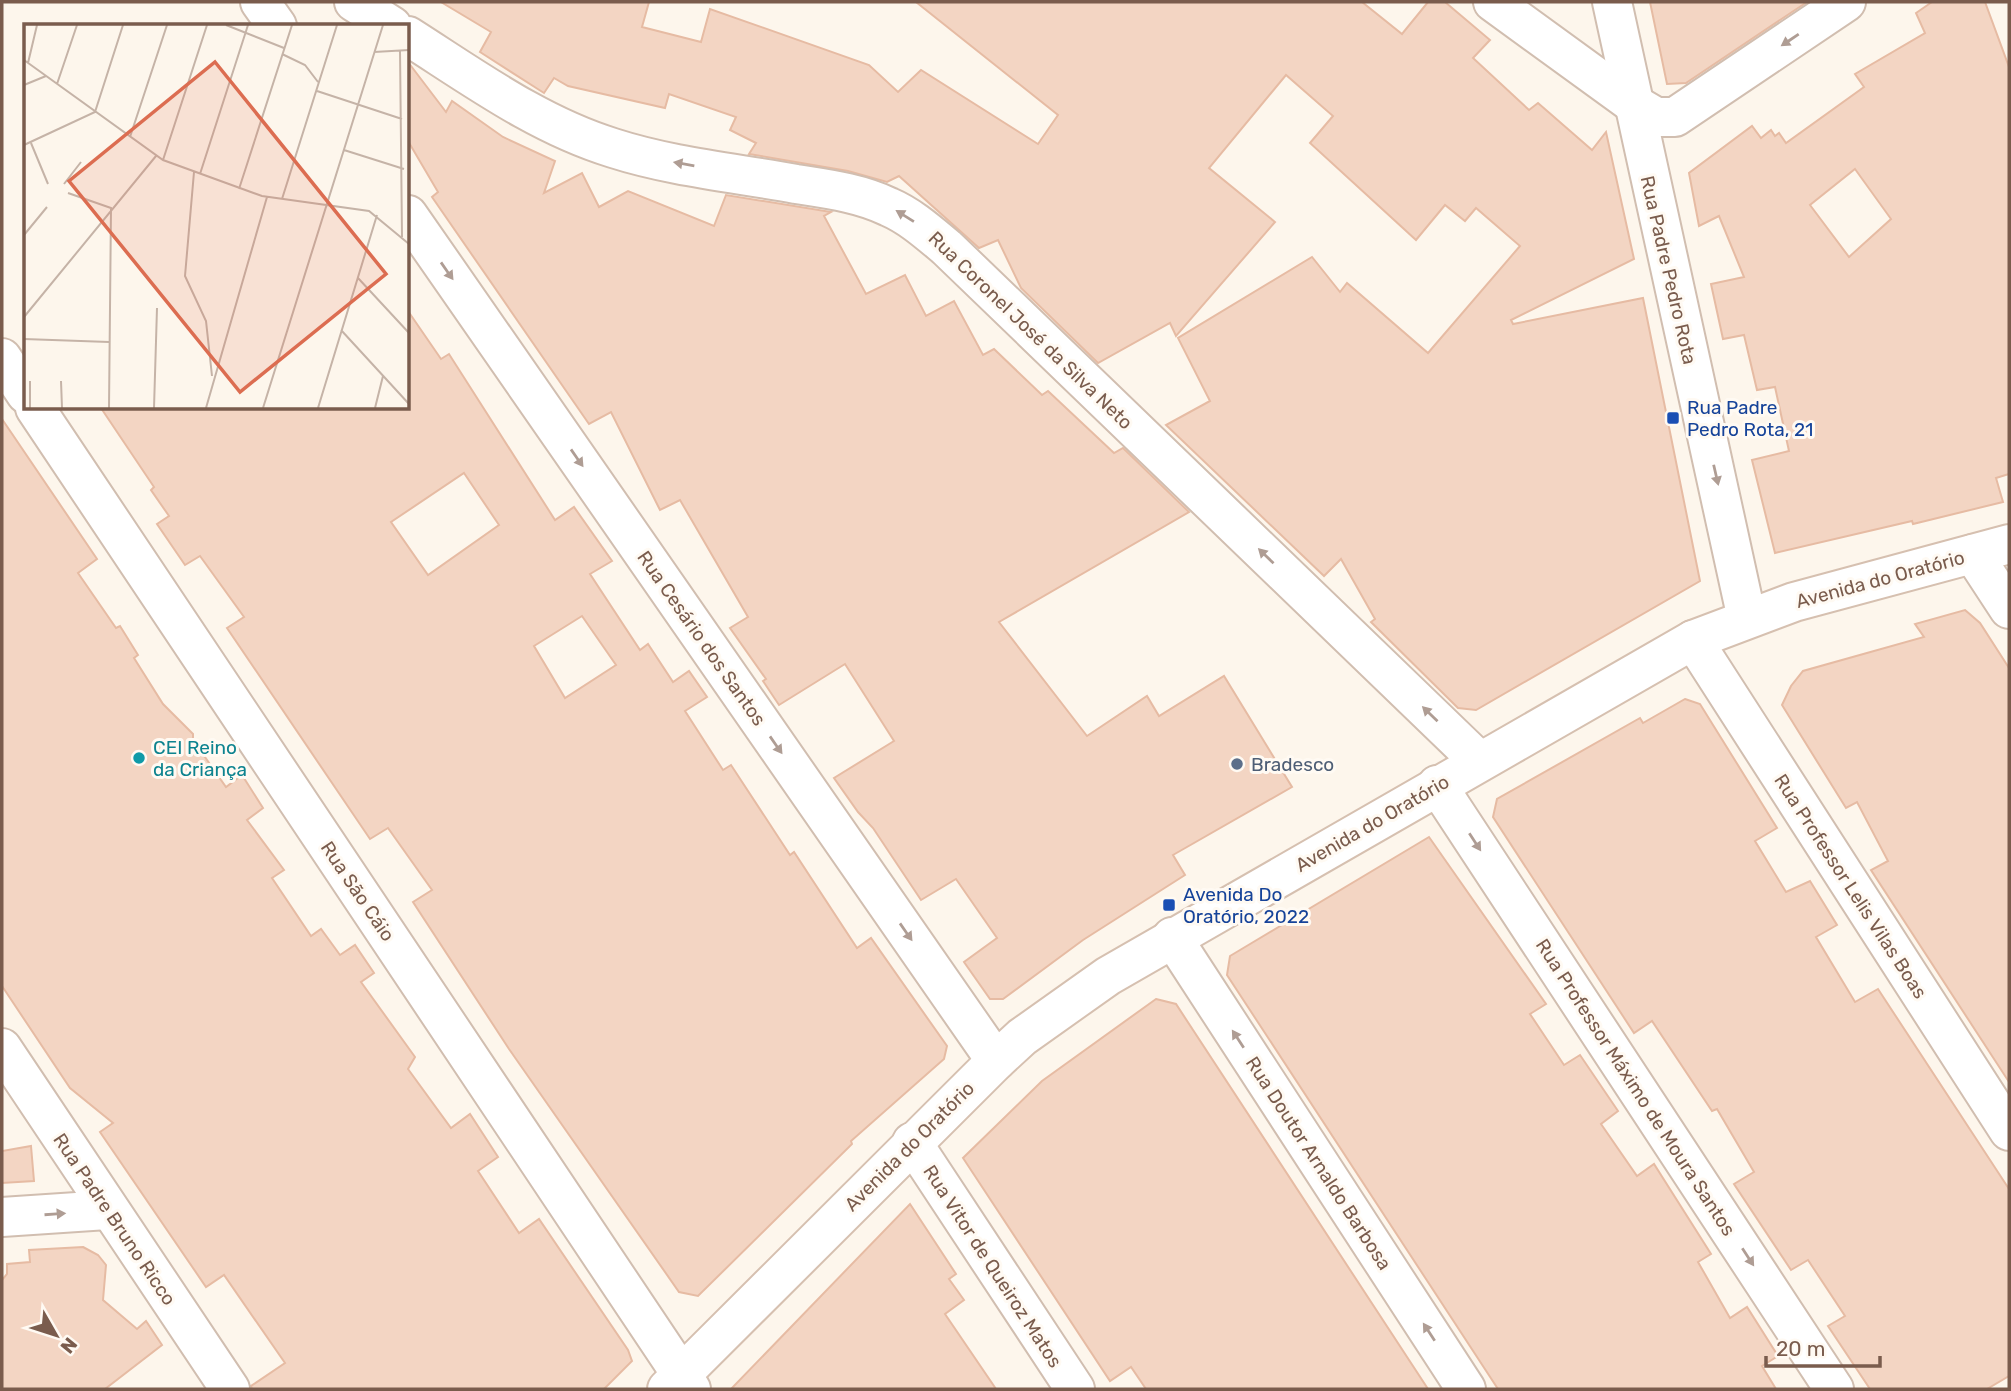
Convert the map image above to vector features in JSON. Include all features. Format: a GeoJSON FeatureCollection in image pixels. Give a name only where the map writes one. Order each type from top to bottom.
{"type":"FeatureCollection","features":[{"type":"Feature","properties":{"kind":"street"},"geometry":{"type":"LineString","coordinates":[[260,2],[276,24]]}},
{"type":"Feature","properties":{"kind":"street"},"geometry":{"type":"LineString","coordinates":[[354,2],[389,24]]}},
{"type":"Feature","properties":{"kind":"street"},"geometry":{"type":"LineString","coordinates":[[1493,2],[1632,103],[1656,117],[1675,117],[1846,2]]}},
{"type":"Feature","properties":{"kind":"street","name":"Rua Padre Pedro Rota"},"geometry":{"type":"LineString","coordinates":[[1612,2],[1747,619]]}},
{"type":"Feature","properties":{"kind":"street","name":"Rua Coronel José da Silva Neto"},"geometry":{"type":"LineString","coordinates":[[410,37],[526,111],[568,133],[616,149],[671,162],[855,194],[890,207],[918,224],[946,247],[1479,761]]}},
{"type":"Feature","properties":{"kind":"street","name":"Rua Cesário dos Santos"},"geometry":{"type":"LineString","coordinates":[[410,218],[996,1061]]}},
{"type":"Feature","properties":{"kind":"street"},"geometry":{"type":"LineString","coordinates":[[2,358],[24,391]]}},
{"type":"Feature","properties":{"kind":"street","name":"Rua São Cáio"},"geometry":{"type":"LineString","coordinates":[[36,410],[680,1384]]}},
{"type":"Feature","properties":{"kind":"street"},"geometry":{"type":"LineString","coordinates":[[1991,549],[2009,609]]}},
{"type":"Feature","properties":{"kind":"street","name":"Avenida do Oratório"},"geometry":{"type":"LineString","coordinates":[[680,1384],[912,1142],[996,1061],[1022,1037],[1108,976],[1693,640],[1794,601],[1991,549]]}},
{"type":"Feature","properties":{"kind":"street","name":"Rua Professor Lelis Vilas Boas"},"geometry":{"type":"LineString","coordinates":[[1693,640],[2009,1131]]}},
{"type":"Feature","properties":{"kind":"street","name":"Rua Professor Máximo de Moura Santos"},"geometry":{"type":"LineString","coordinates":[[1437,785],[1834,1389]]}},
{"type":"Feature","properties":{"kind":"street","name":"Rua Doutor Arnaldo Barbosa"},"geometry":{"type":"LineString","coordinates":[[1172,937],[1466,1389]]}},
{"type":"Feature","properties":{"kind":"street","name":"Rua Padre Bruno Ricco"},"geometry":{"type":"LineString","coordinates":[[2,1048],[107,1210],[230,1389]]}},
{"type":"Feature","properties":{"kind":"street","name":"Rua Vitor de Queiroz Matos"},"geometry":{"type":"LineString","coordinates":[[912,1142],[1075,1389]]}},
{"type":"Feature","properties":{"kind":"street"},"geometry":{"type":"LineString","coordinates":[[2,1217],[107,1210]]}},
{"type":"Feature","properties":{"kind":"building"},"geometry":{"type":"Polygon","coordinates":[[[441,2],[649,2],[642,27],[701,42],[710,9],[869,65],[898,92],[921,70],[1038,144],[1058,115],[916,2],[1362,2],[1402,34],[1428,2],[1445,2],[1490,40],[1473,58],[1529,110],[1538,103],[1592,150],[1606,132],[1634,259],[1511,320],[1513,324],[1643,298],[1700,581],[1476,710],[1458,708],[1371,622],[1375,619],[1341,559],[1324,576],[1166,425],[1210,401],[1178,338],[1312,257],[1340,292],[1347,283],[1428,353],[1520,246],[1476,208],[1465,221],[1445,205],[1416,240],[1310,143],[1333,116],[1286,75],[1209,168],[1275,222],[1176,336],[1170,323],[1098,363],[1021,288],[998,240],[979,248],[899,176],[887,182],[848,171],[749,154],[756,143],[730,130],[736,117],[669,94],[665,108],[568,86],[554,78],[544,93],[480,52],[491,32],[441,2]]]}},
{"type":"Feature","properties":{"kind":"building"},"geometry":{"type":"Polygon","coordinates":[[[1650,2],[1807,2],[1686,83],[1667,84],[1650,2]]]}},
{"type":"Feature","properties":{"kind":"building"},"geometry":{"type":"Polygon","coordinates":[[[1932,2],[1985,2],[2009,67],[2009,474],[1996,478],[2003,502],[1775,553],[1752,460],[1789,451],[1775,387],[1757,390],[1744,335],[1723,339],[1711,284],[1744,277],[1719,216],[1699,226],[1689,173],[1752,126],[1761,138],[1771,130],[1775,136],[1779,133],[1786,143],[1864,87],[1855,74],[1925,33],[1916,13],[1932,2]],[[1855,169],[1810,205],[1849,257],[1891,219],[1855,169]]]}},
{"type":"Feature","properties":{"kind":"building"},"geometry":{"type":"Polygon","coordinates":[[[410,65],[446,112],[452,101],[503,137],[555,161],[544,193],[582,173],[599,207],[628,191],[714,226],[726,195],[831,212],[824,216],[866,294],[905,275],[926,316],[954,301],[983,355],[994,349],[1042,395],[1048,391],[1114,453],[1123,448],[1189,512],[999,622],[1087,736],[1147,696],[1159,716],[1224,676],[1292,787],[1173,855],[1185,875],[1083,940],[1003,999],[990,999],[964,962],[997,938],[956,879],[921,900],[873,828],[834,778],[894,741],[845,664],[779,705],[763,681],[766,679],[730,628],[748,617],[680,500],[660,510],[611,412],[589,424],[432,197],[438,192],[410,144],[410,65]]]}},
{"type":"Feature","properties":{"kind":"building"},"geometry":{"type":"Polygon","coordinates":[[[410,314],[441,359],[449,354],[555,520],[574,507],[612,561],[590,574],[640,650],[648,644],[673,682],[689,671],[707,697],[685,711],[723,770],[731,765],[790,855],[794,852],[857,948],[871,938],[947,1046],[944,1059],[851,1141],[852,1144],[698,1296],[679,1292],[509,1049],[413,902],[432,890],[388,828],[370,839],[227,628],[244,617],[200,556],[185,565],[157,524],[169,516],[151,490],[154,487],[102,410],[410,410],[410,314]],[[464,473],[391,522],[428,575],[499,525],[464,473]],[[582,616],[534,646],[565,698],[616,665],[582,616]]]}},
{"type":"Feature","properties":{"kind":"building"},"geometry":{"type":"Polygon","coordinates":[[[2,419],[97,559],[78,573],[116,628],[120,626],[138,655],[134,658],[163,704],[193,734],[193,740],[226,787],[242,775],[263,808],[247,820],[284,870],[272,878],[311,936],[321,929],[340,955],[355,945],[374,973],[361,982],[415,1057],[408,1069],[451,1128],[470,1114],[498,1157],[478,1171],[519,1233],[539,1219],[628,1350],[632,1361],[604,1389],[252,1389],[251,1386],[285,1363],[224,1275],[206,1287],[100,1132],[113,1123],[70,1088],[2,986],[2,419]]]}},
{"type":"Feature","properties":{"kind":"building"},"geometry":{"type":"Polygon","coordinates":[[[1965,610],[1980,623],[2009,668],[2009,1082],[1871,870],[1888,861],[1857,802],[1846,808],[1782,705],[1791,686],[1803,671],[1924,637],[1915,624],[1965,610]]]}},
{"type":"Feature","properties":{"kind":"building"},"geometry":{"type":"Polygon","coordinates":[[[1685,699],[1700,704],[1777,828],[1755,841],[1786,892],[1810,881],[1837,925],[1816,937],[1855,1002],[1878,989],[2009,1189],[2009,1376],[1987,1389],[1870,1389],[1828,1326],[1845,1316],[1808,1260],[1791,1270],[1734,1184],[1754,1172],[1717,1109],[1712,1111],[1652,1021],[1634,1033],[1493,817],[1497,799],[1640,718],[1643,723],[1685,699]]]}},
{"type":"Feature","properties":{"kind":"building"},"geometry":{"type":"Polygon","coordinates":[[[1429,837],[1546,1004],[1530,1014],[1564,1065],[1580,1055],[1618,1111],[1601,1124],[1637,1176],[1654,1164],[1711,1254],[1698,1262],[1730,1318],[1747,1307],[1778,1356],[1762,1366],[1776,1389],[1498,1389],[1227,975],[1230,956],[1429,837]]]}},
{"type":"Feature","properties":{"kind":"building"},"geometry":{"type":"Polygon","coordinates":[[[1156,999],[1176,1004],[1428,1389],[1146,1389],[1131,1367],[1110,1381],[963,1158],[1042,1081],[1156,999]]]}},
{"type":"Feature","properties":{"kind":"building"},"geometry":{"type":"Polygon","coordinates":[[[31,1146],[34,1181],[2,1183],[2,1151],[31,1146]]]}},
{"type":"Feature","properties":{"kind":"building"},"geometry":{"type":"Polygon","coordinates":[[[910,1204],[956,1274],[949,1279],[964,1300],[945,1314],[996,1389],[731,1389],[910,1204]]]}},
{"type":"Feature","properties":{"kind":"building"},"geometry":{"type":"Polygon","coordinates":[[[83,1247],[98,1255],[106,1265],[103,1300],[137,1329],[146,1321],[162,1345],[105,1389],[2,1389],[2,1280],[7,1274],[7,1264],[30,1262],[29,1250],[83,1247]]]}},
{"type":"Feature","properties":{"kind":"place","name":"Rua Padre Pedro Rota, 21"},"geometry":{"type":"Point","coordinates":[1673,418]}},
{"type":"Feature","properties":{"kind":"place","name":"CEI Reino da Criança"},"geometry":{"type":"Point","coordinates":[139,758]}},
{"type":"Feature","properties":{"kind":"place","name":"Bradesco"},"geometry":{"type":"Point","coordinates":[1237,764]}},
{"type":"Feature","properties":{"kind":"place","name":"Avenida Do Oratório, 2022"},"geometry":{"type":"Point","coordinates":[1169,905]}}]}
